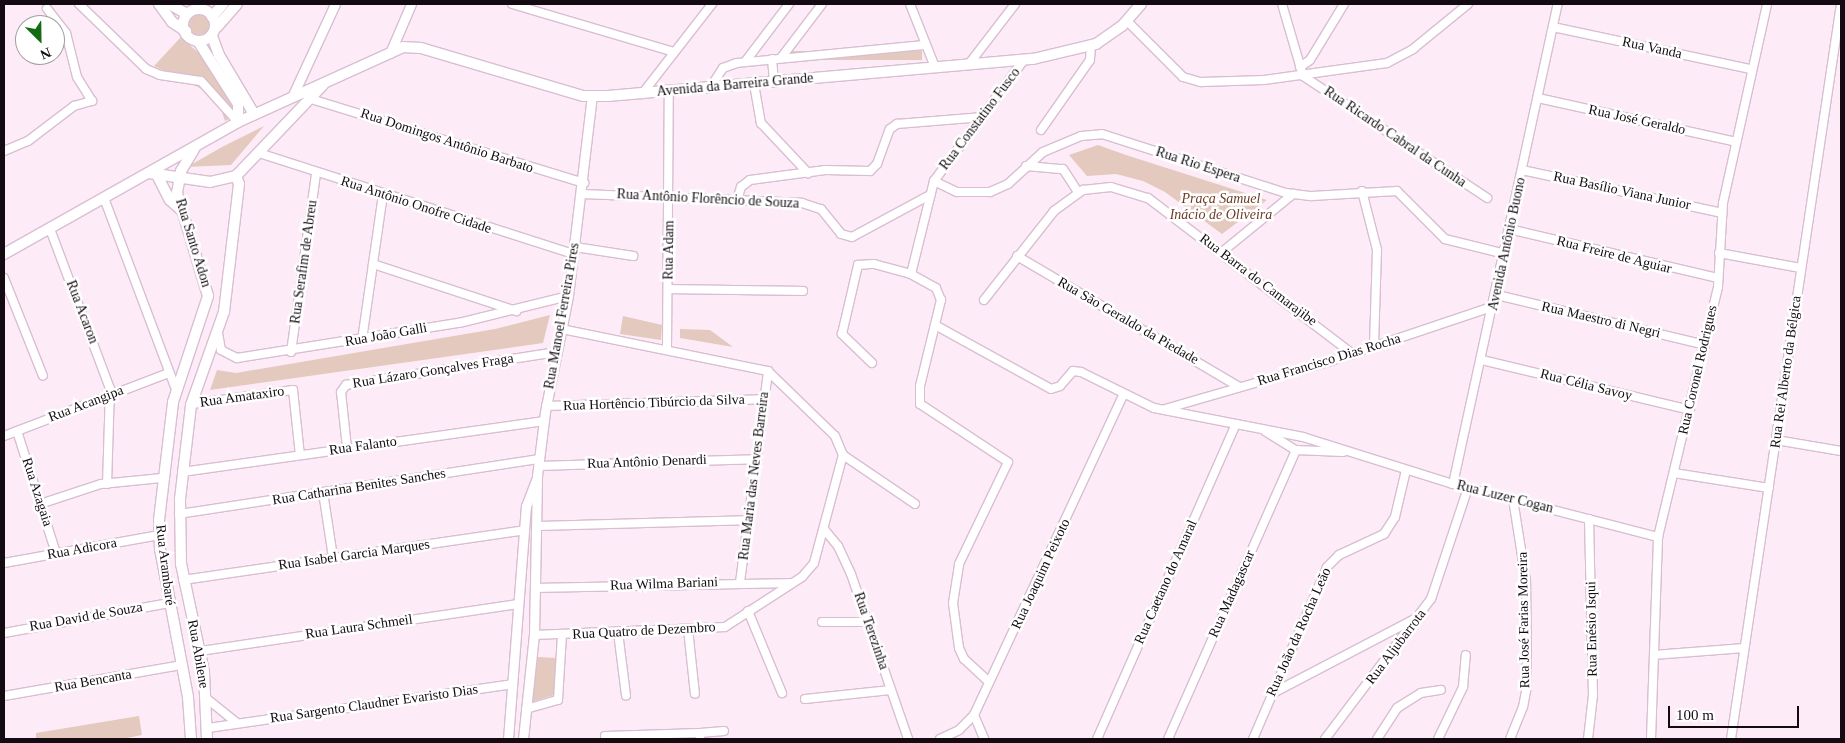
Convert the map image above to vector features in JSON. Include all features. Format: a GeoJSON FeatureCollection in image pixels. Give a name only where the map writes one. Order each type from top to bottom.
{"type":"FeatureCollection","features":[{"type":"Feature","properties":{"kind":"main road"},"geometry":{"type":"LineString","coordinates":[[158,4],[172,22],[198,42],[238,104],[238,122]]}},
{"type":"Feature","properties":{"kind":"main road"},"geometry":{"type":"LineString","coordinates":[[169,4],[185,13],[201,11],[212,17]]}},
{"type":"Feature","properties":{"kind":"main road"},"geometry":{"type":"LineString","coordinates":[[223,4],[212,17],[219,55],[254,114]]}},
{"type":"Feature","properties":{"kind":"main road"},"geometry":{"type":"LineString","coordinates":[[198,42],[214,31],[237,4]]}},
{"type":"Feature","properties":{"kind":"main road","name":"Avenida da Barreira Grande"},"geometry":{"type":"LineString","coordinates":[[4,254],[104,198],[153,174],[197,145],[238,122],[403,47],[421,48],[592,96],[642,94],[1024,60],[1091,46],[1111,36],[1127,21],[1140,4]]}},
{"type":"Feature","properties":{"kind":"main road"},"geometry":{"type":"LineString","coordinates":[[185,13],[182,21],[186,31]]}},
{"type":"Feature","properties":{"kind":"main road","name":"Avenida da Barreira Grande"},"geometry":{"type":"LineString","coordinates":[[236,176],[259,154],[287,120],[311,99],[326,82]]}},
{"type":"Feature","properties":{"kind":"main road"},"geometry":{"type":"LineString","coordinates":[[287,120],[292,97]]}},
{"type":"Feature","properties":{"kind":"main road"},"geometry":{"type":"LineString","coordinates":[[178,179],[197,145]]}},
{"type":"Feature","properties":{"kind":"main road"},"geometry":{"type":"LineString","coordinates":[[153,174],[210,182],[236,176]]}},
{"type":"Feature","properties":{"kind":"main road"},"geometry":{"type":"LineString","coordinates":[[153,174],[170,200],[181,210]]}},
{"type":"Feature","properties":{"kind":"main road","name":"Rua Arambaré"},"geometry":{"type":"LineString","coordinates":[[183,580],[179,514],[182,472],[192,404],[218,333],[229,268],[239,184],[236,176]]}},
{"type":"Feature","properties":{"kind":"main road","name":"Rua Santo Adon"},"geometry":{"type":"LineString","coordinates":[[178,179],[181,210],[208,288],[207,306]]}},
{"type":"Feature","properties":{"kind":"main road","name":"Rua Arambaré"},"geometry":{"type":"LineString","coordinates":[[191,739],[182,666],[169,603],[160,535],[162,478],[176,390],[207,306]]}},
{"type":"Feature","properties":{"kind":"main road","name":"Rua Abilene"},"geometry":{"type":"LineString","coordinates":[[183,580],[200,651],[208,728]]}},
{"type":"Feature","properties":{"kind":"main road"},"geometry":{"type":"LineString","coordinates":[[207,739],[208,728]]}},
{"type":"Feature","properties":{"kind":"street"},"geometry":{"type":"LineString","coordinates":[[79,4],[146,69],[160,75],[201,81],[238,122]]}},
{"type":"Feature","properties":{"kind":"street"},"geometry":{"type":"LineString","coordinates":[[292,97],[335,4]]}},
{"type":"Feature","properties":{"kind":"street"},"geometry":{"type":"LineString","coordinates":[[390,53],[411,4]]}},
{"type":"Feature","properties":{"kind":"street"},"geometry":{"type":"LineString","coordinates":[[512,4],[674,52]]}},
{"type":"Feature","properties":{"kind":"street"},"geometry":{"type":"LineString","coordinates":[[642,94],[712,4]]}},
{"type":"Feature","properties":{"kind":"street"},"geometry":{"type":"LineString","coordinates":[[745,62],[789,4]]}},
{"type":"Feature","properties":{"kind":"street"},"geometry":{"type":"LineString","coordinates":[[774,82],[777,58],[822,4]]}},
{"type":"Feature","properties":{"kind":"street"},"geometry":{"type":"LineString","coordinates":[[910,4],[935,67]]}},
{"type":"Feature","properties":{"kind":"street"},"geometry":{"type":"LineString","coordinates":[[969,64],[1015,4]]}},
{"type":"Feature","properties":{"kind":"street"},"geometry":{"type":"LineString","coordinates":[[1282,4],[1304,76]]}},
{"type":"Feature","properties":{"kind":"street"},"geometry":{"type":"LineString","coordinates":[[1300,67],[1310,60],[1344,4]]}},
{"type":"Feature","properties":{"kind":"street"},"geometry":{"type":"LineString","coordinates":[[1127,21],[1176,72],[1191,80],[1304,76],[1401,58],[1468,4]]}},
{"type":"Feature","properties":{"kind":"street","name":"Avenida Antônio Buono"},"geometry":{"type":"LineString","coordinates":[[1454,484],[1497,295],[1558,4]]}},
{"type":"Feature","properties":{"kind":"street","name":"Rua Coronel Rodrigues"},"geometry":{"type":"LineString","coordinates":[[1651,739],[1658,537],[1705,345],[1718,278],[1722,213],[1750,69],[1767,4]]}},
{"type":"Feature","properties":{"kind":"street","name":"Rua Rei Alberto da Bélgica"},"geometry":{"type":"LineString","coordinates":[[1731,739],[1841,4]]}},
{"type":"Feature","properties":{"kind":"street"},"geometry":{"type":"LineString","coordinates":[[4,151],[28,141],[74,106],[92,101],[77,77],[66,33],[47,9]]}},
{"type":"Feature","properties":{"kind":"street","name":"Rua Vanda"},"geometry":{"type":"LineString","coordinates":[[1553,27],[1750,69]]}},
{"type":"Feature","properties":{"kind":"street","name":"Avenida da Barreira Grande"},"geometry":{"type":"LineString","coordinates":[[710,88],[723,68],[745,62],[925,45]]}},
{"type":"Feature","properties":{"kind":"street"},"geometry":{"type":"LineString","coordinates":[[1040,130],[1090,60],[1091,46]]}},
{"type":"Feature","properties":{"kind":"street","name":"Rua Constatino Fusco"},"geometry":{"type":"LineString","coordinates":[[911,274],[934,181],[984,117],[1024,60]]}},
{"type":"Feature","properties":{"kind":"street","name":"Rua Ricardo Cabral da Cunha"},"geometry":{"type":"LineString","coordinates":[[1304,76],[1487,198]]}},
{"type":"Feature","properties":{"kind":"street"},"geometry":{"type":"LineString","coordinates":[[754,84],[761,123],[808,173]]}},
{"type":"Feature","properties":{"kind":"street","name":"Rua Adam"},"geometry":{"type":"LineString","coordinates":[[668,348],[669,91]]}},
{"type":"Feature","properties":{"kind":"street","name":"Rua Manoel Ferreira Pires"},"geometry":{"type":"LineString","coordinates":[[523,739],[534,635],[539,526],[537,476],[546,406],[568,296],[575,250],[584,183],[592,96]]}},
{"type":"Feature","properties":{"kind":"street","name":"Rua José Geraldo"},"geometry":{"type":"LineString","coordinates":[[1538,98],[1736,142]]}},
{"type":"Feature","properties":{"kind":"street","name":"Rua Domingos Antônio Barbato"},"geometry":{"type":"LineString","coordinates":[[311,99],[584,183]]}},
{"type":"Feature","properties":{"kind":"street"},"geometry":{"type":"LineString","coordinates":[[737,200],[744,183],[808,173],[870,171],[877,164],[890,128],[897,124],[984,117]]}},
{"type":"Feature","properties":{"kind":"street","name":"Rua Rio Espera"},"geometry":{"type":"LineString","coordinates":[[934,181],[957,192],[990,192],[1008,184],[1026,166],[1058,144],[1102,134],[1293,194],[1397,190],[1445,240],[1505,254]]}},
{"type":"Feature","properties":{"kind":"street","name":"Rua Antônio Onofre Cidade"},"geometry":{"type":"LineString","coordinates":[[259,154],[383,194],[575,250],[633,256]]}},
{"type":"Feature","properties":{"kind":"street"},"geometry":{"type":"LineString","coordinates":[[1026,166],[1063,169],[1078,192]]}},
{"type":"Feature","properties":{"kind":"street","name":"Rua Basílio Viana Junior"},"geometry":{"type":"LineString","coordinates":[[1522,170],[1722,213]]}},
{"type":"Feature","properties":{"kind":"street","name":"Rua Serafim de Abreu"},"geometry":{"type":"LineString","coordinates":[[291,352],[316,173]]}},
{"type":"Feature","properties":{"kind":"street","name":"Rua Barra do Camarajibe"},"geometry":{"type":"LineString","coordinates":[[984,300],[1054,210],[1078,192],[1111,187],[1131,191],[1148,198],[1222,252],[1353,354]]}},
{"type":"Feature","properties":{"kind":"street"},"geometry":{"type":"LineString","coordinates":[[1362,191],[1377,250],[1374,347]]}},
{"type":"Feature","properties":{"kind":"street"},"geometry":{"type":"LineString","coordinates":[[362,340],[383,194]]}},
{"type":"Feature","properties":{"kind":"street","name":"Rua Antônio Florêncio de Souza"},"geometry":{"type":"LineString","coordinates":[[582,194],[812,205],[829,217],[842,234],[852,237],[930,195]]}},
{"type":"Feature","properties":{"kind":"street"},"geometry":{"type":"LineString","coordinates":[[1222,252],[1293,194]]}},
{"type":"Feature","properties":{"kind":"street"},"geometry":{"type":"LineString","coordinates":[[104,198],[176,390]]}},
{"type":"Feature","properties":{"kind":"street","name":"Rua Acaron"},"geometry":{"type":"LineString","coordinates":[[50,229],[110,395]]}},
{"type":"Feature","properties":{"kind":"street","name":"Rua Freire de Aguiar"},"geometry":{"type":"LineString","coordinates":[[1510,229],[1718,278]]}},
{"type":"Feature","properties":{"kind":"street"},"geometry":{"type":"LineString","coordinates":[[1719,253],[1801,268]]}},
{"type":"Feature","properties":{"kind":"street","name":"Rua São Geraldo da Piedade"},"geometry":{"type":"LineString","coordinates":[[1017,256],[1239,388]]}},
{"type":"Feature","properties":{"kind":"street"},"geometry":{"type":"LineString","coordinates":[[373,264],[516,311]]}},
{"type":"Feature","properties":{"kind":"street"},"geometry":{"type":"LineString","coordinates":[[872,363],[842,334],[858,265],[874,264],[911,274],[940,293],[935,325],[920,386],[920,404],[1008,462],[959,564],[953,603],[959,648],[964,659],[990,682]]}},
{"type":"Feature","properties":{"kind":"street"},"geometry":{"type":"LineString","coordinates":[[4,278],[43,376]]}},
{"type":"Feature","properties":{"kind":"street"},"geometry":{"type":"LineString","coordinates":[[668,289],[804,291]]}},
{"type":"Feature","properties":{"kind":"street","name":"Rua Maestro di Negri"},"geometry":{"type":"LineString","coordinates":[[1497,295],[1705,345]]}},
{"type":"Feature","properties":{"kind":"street","name":"Rua João Galli"},"geometry":{"type":"LineString","coordinates":[[218,333],[221,350],[230,357],[291,352],[516,311],[568,296]]}},
{"type":"Feature","properties":{"kind":"street","name":"Rua Francisco Dias Rocha"},"geometry":{"type":"LineString","coordinates":[[1162,409],[1353,354],[1494,306]]}},
{"type":"Feature","properties":{"kind":"street","name":"Rua Luzer Cogan"},"geometry":{"type":"LineString","coordinates":[[935,325],[1047,388],[1057,388],[1076,371],[1124,394],[1162,409],[1262,429],[1352,452],[1468,488],[1658,537]]}},
{"type":"Feature","properties":{"kind":"street"},"geometry":{"type":"LineString","coordinates":[[561,329],[668,348],[768,371],[835,436],[843,455],[915,504]]}},
{"type":"Feature","properties":{"kind":"street","name":"Rua Lázaro Gonçalves Fraga"},"geometry":{"type":"LineString","coordinates":[[347,448],[341,392],[346,385],[556,352]]}},
{"type":"Feature","properties":{"kind":"street","name":"Rua Célia Savoy"},"geometry":{"type":"LineString","coordinates":[[1482,360],[1690,410]]}},
{"type":"Feature","properties":{"kind":"street","name":"Rua Maria das Neves Barreira"},"geometry":{"type":"LineString","coordinates":[[740,582],[768,371]]}},
{"type":"Feature","properties":{"kind":"street","name":"Rua Acangipa"},"geometry":{"type":"LineString","coordinates":[[4,436],[169,373]]}},
{"type":"Feature","properties":{"kind":"street","name":"Rua Amataxiro"},"geometry":{"type":"LineString","coordinates":[[192,404],[292,390],[300,455]]}},
{"type":"Feature","properties":{"kind":"street","name":"Rua Joaquim Peixoto"},"geometry":{"type":"LineString","coordinates":[[940,739],[959,730],[974,715],[1124,394]]}},
{"type":"Feature","properties":{"kind":"street"},"geometry":{"type":"LineString","coordinates":[[107,484],[110,395]]}},
{"type":"Feature","properties":{"kind":"street","name":"Rua Hortêncio Tibúrcio da Silva"},"geometry":{"type":"LineString","coordinates":[[546,406],[763,399]]}},
{"type":"Feature","properties":{"kind":"street","name":"Rua Falanto"},"geometry":{"type":"LineString","coordinates":[[182,472],[544,421]]}},
{"type":"Feature","properties":{"kind":"street","name":"Rua Caetano do Amaral"},"geometry":{"type":"LineString","coordinates":[[1097,739],[1236,424]]}},
{"type":"Feature","properties":{"kind":"street","name":"Rua Luzer Cogan"},"geometry":{"type":"LineString","coordinates":[[1262,429],[1296,450],[1352,452]]}},
{"type":"Feature","properties":{"kind":"street","name":"Rua Azagaia"},"geometry":{"type":"LineString","coordinates":[[17,431],[56,553]]}},
{"type":"Feature","properties":{"kind":"street"},"geometry":{"type":"LineString","coordinates":[[1776,440],[1841,452]]}},
{"type":"Feature","properties":{"kind":"street","name":"Rua Madagascar"},"geometry":{"type":"LineString","coordinates":[[1168,739],[1296,450]]}},
{"type":"Feature","properties":{"kind":"street","name":"Rua Quatro de Dezembro"},"geometry":{"type":"LineString","coordinates":[[534,635],[725,626],[792,583],[814,563],[843,455]]}},
{"type":"Feature","properties":{"kind":"street","name":"Rua Antônio Denardi"},"geometry":{"type":"LineString","coordinates":[[539,462],[756,459]]}},
{"type":"Feature","properties":{"kind":"street","name":"Rua Catharina Benites Sanches"},"geometry":{"type":"LineString","coordinates":[[179,514],[539,462]]}},
{"type":"Feature","properties":{"kind":"street","name":"Rua João da Rocha Leão"},"geometry":{"type":"LineString","coordinates":[[1253,739],[1326,567],[1338,555],[1384,534],[1395,516],[1406,470]]}},
{"type":"Feature","properties":{"kind":"street"},"geometry":{"type":"LineString","coordinates":[[1674,474],[1769,488]]}},
{"type":"Feature","properties":{"kind":"street","name":"Rua Manoel Ferreira Pires"},"geometry":{"type":"LineString","coordinates":[[508,739],[526,506],[537,476]]}},
{"type":"Feature","properties":{"kind":"street"},"geometry":{"type":"LineString","coordinates":[[40,504],[107,484],[162,478]]}},
{"type":"Feature","properties":{"kind":"street","name":"Rua Aljubarrota"},"geometry":{"type":"LineString","coordinates":[[1325,739],[1421,615],[1450,549],[1468,488]]}},
{"type":"Feature","properties":{"kind":"street"},"geometry":{"type":"LineString","coordinates":[[323,492],[333,557]]}},
{"type":"Feature","properties":{"kind":"street","name":"Rua José Farias Moreira"},"geometry":{"type":"LineString","coordinates":[[1510,739],[1526,686],[1526,581],[1513,499]]}},
{"type":"Feature","properties":{"kind":"street","name":"Rua Enésio Isqui"},"geometry":{"type":"LineString","coordinates":[[1588,739],[1593,695],[1589,519]]}},
{"type":"Feature","properties":{"kind":"street"},"geometry":{"type":"LineString","coordinates":[[539,526],[748,520]]}},
{"type":"Feature","properties":{"kind":"street","name":"Rua Terezinha"},"geometry":{"type":"LineString","coordinates":[[824,529],[844,555],[908,739]]}},
{"type":"Feature","properties":{"kind":"street","name":"Rua Isabel Garcia Marques"},"geometry":{"type":"LineString","coordinates":[[183,580],[524,530]]}},
{"type":"Feature","properties":{"kind":"street","name":"Rua Adicora"},"geometry":{"type":"LineString","coordinates":[[4,563],[160,535]]}},
{"type":"Feature","properties":{"kind":"street","name":"Rua Wilma Bariani"},"geometry":{"type":"LineString","coordinates":[[536,588],[740,582],[792,583]]}},
{"type":"Feature","properties":{"kind":"street","name":"Rua David de Souza"},"geometry":{"type":"LineString","coordinates":[[4,633],[169,603]]}},
{"type":"Feature","properties":{"kind":"street","name":"Rua Laura Schmeil"},"geometry":{"type":"LineString","coordinates":[[200,651],[518,604]]}},
{"type":"Feature","properties":{"kind":"street"},"geometry":{"type":"LineString","coordinates":[[748,611],[782,693]]}},
{"type":"Feature","properties":{"kind":"street"},"geometry":{"type":"LineString","coordinates":[[1273,693],[1421,615]]}},
{"type":"Feature","properties":{"kind":"street"},"geometry":{"type":"LineString","coordinates":[[822,622],[868,622]]}},
{"type":"Feature","properties":{"kind":"street"},"geometry":{"type":"LineString","coordinates":[[688,629],[695,694]]}},
{"type":"Feature","properties":{"kind":"street"},"geometry":{"type":"LineString","coordinates":[[618,632],[626,695]]}},
{"type":"Feature","properties":{"kind":"street"},"geometry":{"type":"LineString","coordinates":[[510,708],[526,709],[558,700],[562,634]]}},
{"type":"Feature","properties":{"kind":"street"},"geometry":{"type":"LineString","coordinates":[[1654,655],[1744,648]]}},
{"type":"Feature","properties":{"kind":"street"},"geometry":{"type":"LineString","coordinates":[[1438,739],[1463,687],[1466,655]]}},
{"type":"Feature","properties":{"kind":"street","name":"Rua Bencanta"},"geometry":{"type":"LineString","coordinates":[[4,696],[182,666]]}},
{"type":"Feature","properties":{"kind":"street","name":"Rua Sargento Claudner Evaristo Dias"},"geometry":{"type":"LineString","coordinates":[[208,728],[236,722],[512,684]]}},
{"type":"Feature","properties":{"kind":"street"},"geometry":{"type":"LineString","coordinates":[[805,699],[891,690]]}},
{"type":"Feature","properties":{"kind":"street"},"geometry":{"type":"LineString","coordinates":[[1377,739],[1397,708],[1421,693],[1441,690]]}},
{"type":"Feature","properties":{"kind":"street"},"geometry":{"type":"LineString","coordinates":[[206,698],[236,722]]}},
{"type":"Feature","properties":{"kind":"street"},"geometry":{"type":"LineString","coordinates":[[509,719],[519,714],[525,720]]}},
{"type":"Feature","properties":{"kind":"street"},"geometry":{"type":"LineString","coordinates":[[974,715],[984,739]]}},
{"type":"Feature","properties":{"kind":"street"},"geometry":{"type":"LineString","coordinates":[[605,736],[700,736],[724,731]]}},
{"type":"Feature","properties":{"kind":"green space"},"geometry":{"type":"Polygon","coordinates":[[[199,15],[206,18],[209,25],[206,32],[199,35],[192,32],[189,25],[192,18],[199,15]]]}},
{"type":"Feature","properties":{"kind":"green space"},"geometry":{"type":"Polygon","coordinates":[[[181,37],[204,58],[232,104],[236,113],[234,116],[225,121],[220,106],[206,91],[154,66],[181,37]]]}},
{"type":"Feature","properties":{"kind":"green space"},"geometry":{"type":"Polygon","coordinates":[[[787,51],[922,51],[922,60],[787,60],[787,51]]]}},
{"type":"Feature","properties":{"kind":"green space"},"geometry":{"type":"Polygon","coordinates":[[[264,126],[231,165],[187,167],[222,147],[264,126]]]}},
{"type":"Feature","properties":{"kind":"green space","name":"Praça Samuel Inácio de Oliveira"},"geometry":{"type":"Polygon","coordinates":[[[1098,145],[1267,200],[1222,234],[1165,192],[1143,181],[1116,174],[1087,176],[1069,155],[1098,145]]]}},
{"type":"Feature","properties":{"kind":"green space"},"geometry":{"type":"Polygon","coordinates":[[[550,315],[543,343],[210,390],[217,370],[236,373],[495,329],[550,315]]]}},
{"type":"Feature","properties":{"kind":"green space"},"geometry":{"type":"Polygon","coordinates":[[[623,316],[662,325],[661,340],[620,334],[623,316]]]}},
{"type":"Feature","properties":{"kind":"green space"},"geometry":{"type":"Polygon","coordinates":[[[680,329],[710,330],[733,347],[680,338],[680,329]]]}},
{"type":"Feature","properties":{"kind":"green space"},"geometry":{"type":"Polygon","coordinates":[[[538,657],[556,658],[554,695],[531,702],[538,657]]]}},
{"type":"Feature","properties":{"kind":"green space"},"geometry":{"type":"Polygon","coordinates":[[[139,716],[142,735],[122,739],[36,739],[36,733],[139,716]]]}}]}
